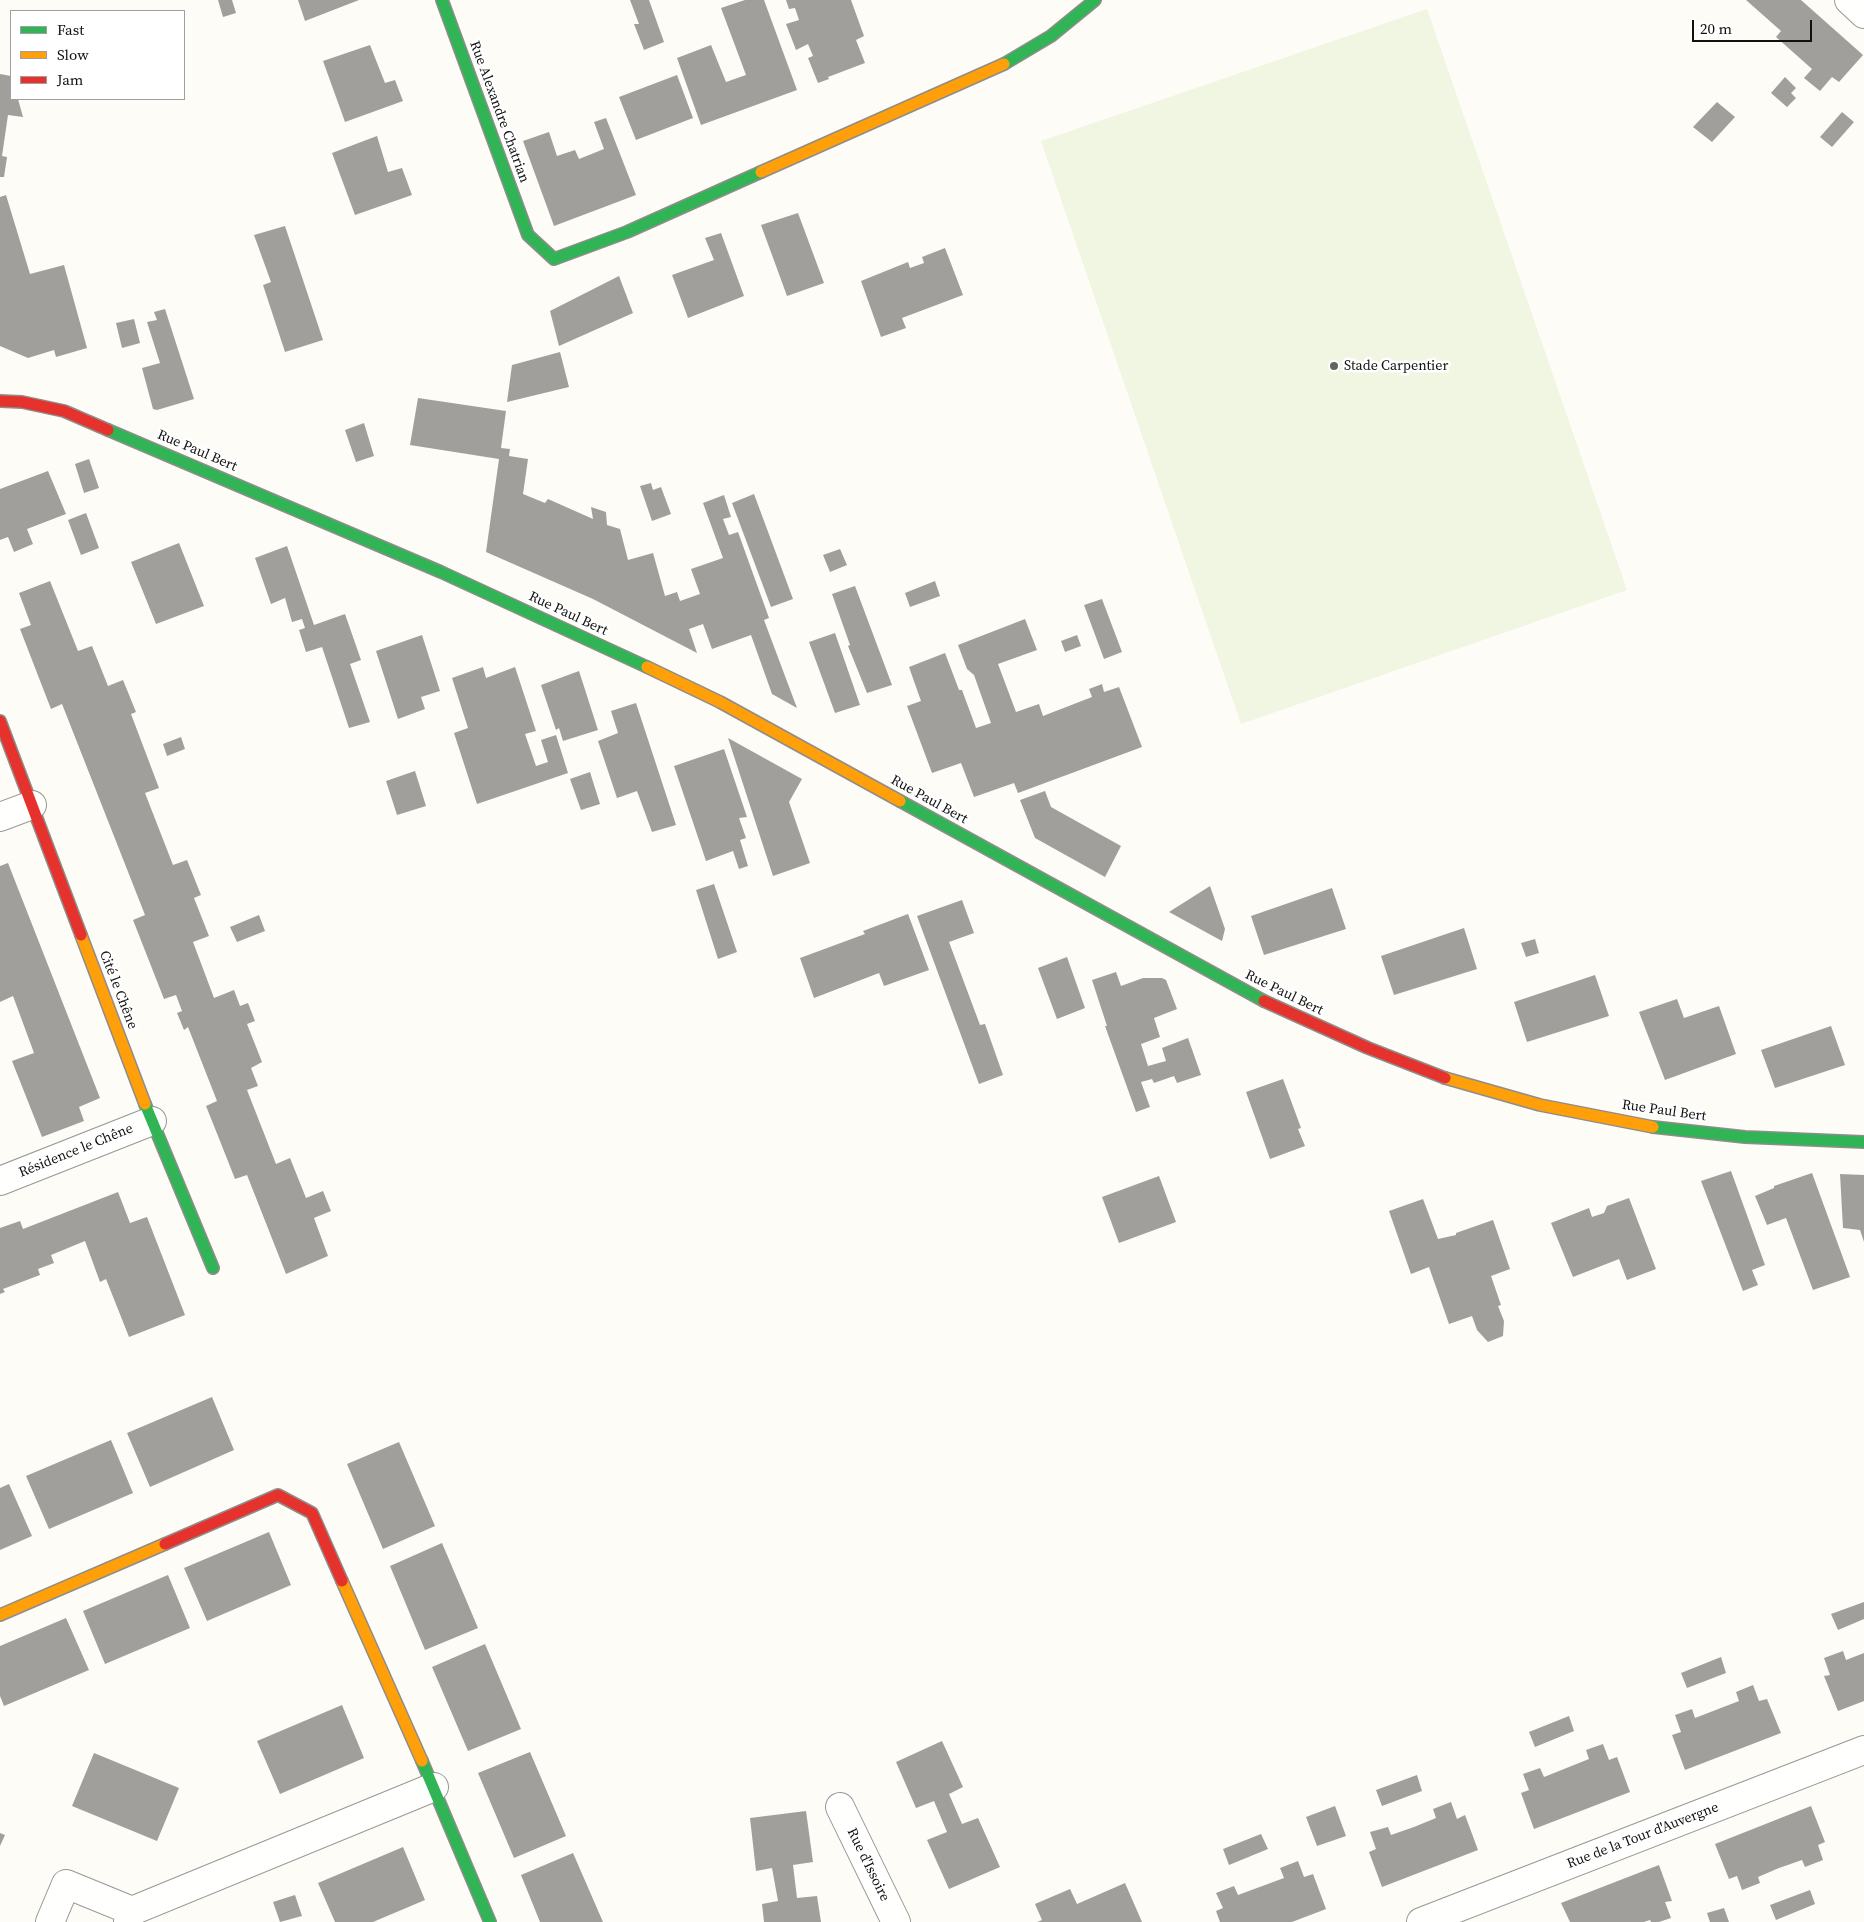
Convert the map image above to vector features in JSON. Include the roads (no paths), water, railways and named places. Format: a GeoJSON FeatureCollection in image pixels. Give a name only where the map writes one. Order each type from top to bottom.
{"type":"FeatureCollection","features":[{"type":"Feature","properties":{"kind":"street","name":"Rue Alexandre Chatrian"},"geometry":{"type":"LineString","coordinates":[[442,0],[528,235],[554,258],[626,232],[1010,61],[1051,36],[1093,0]]}},
{"type":"Feature","properties":{"kind":"street"},"geometry":{"type":"LineString","coordinates":[[1848,0],[1864,14]]}},
{"type":"Feature","properties":{"kind":"street","name":"Rue Paul Bert"},"geometry":{"type":"LineString","coordinates":[[0,401],[22,402],[64,411],[441,572],[571,631],[720,702],[1278,1008],[1362,1046],[1460,1083],[1536,1104],[1586,1115],[1675,1130],[1780,1139],[1864,1142]]}},
{"type":"Feature","properties":{"kind":"street","name":"Cité le Chêne"},"geometry":{"type":"LineString","coordinates":[[0,721],[152,1121],[213,1268]]}},
{"type":"Feature","properties":{"kind":"street"},"geometry":{"type":"LineString","coordinates":[[0,818],[32,805]]}},
{"type":"Feature","properties":{"kind":"street","name":"Résidence le Chêne"},"geometry":{"type":"LineString","coordinates":[[0,1181],[152,1121]]}},
{"type":"Feature","properties":{"kind":"street"},"geometry":{"type":"LineString","coordinates":[[0,1615],[278,1495],[312,1513],[434,1787],[490,1922]]}},
{"type":"Feature","properties":{"kind":"street","name":"Rue de la Tour d'Auvergne"},"geometry":{"type":"LineString","coordinates":[[1421,1922],[1864,1750]]}},
{"type":"Feature","properties":{"kind":"street"},"geometry":{"type":"LineString","coordinates":[[50,1922],[66,1884],[130,1917],[434,1787]]}},
{"type":"Feature","properties":{"kind":"street","name":"Rue d'Issoire"},"geometry":{"type":"LineString","coordinates":[[840,1807],[896,1922]]}},
{"type":"Feature","properties":{"kind":"place","name":"Stade Carpentier"},"geometry":{"type":"Point","coordinates":[1334,366]}}]}
